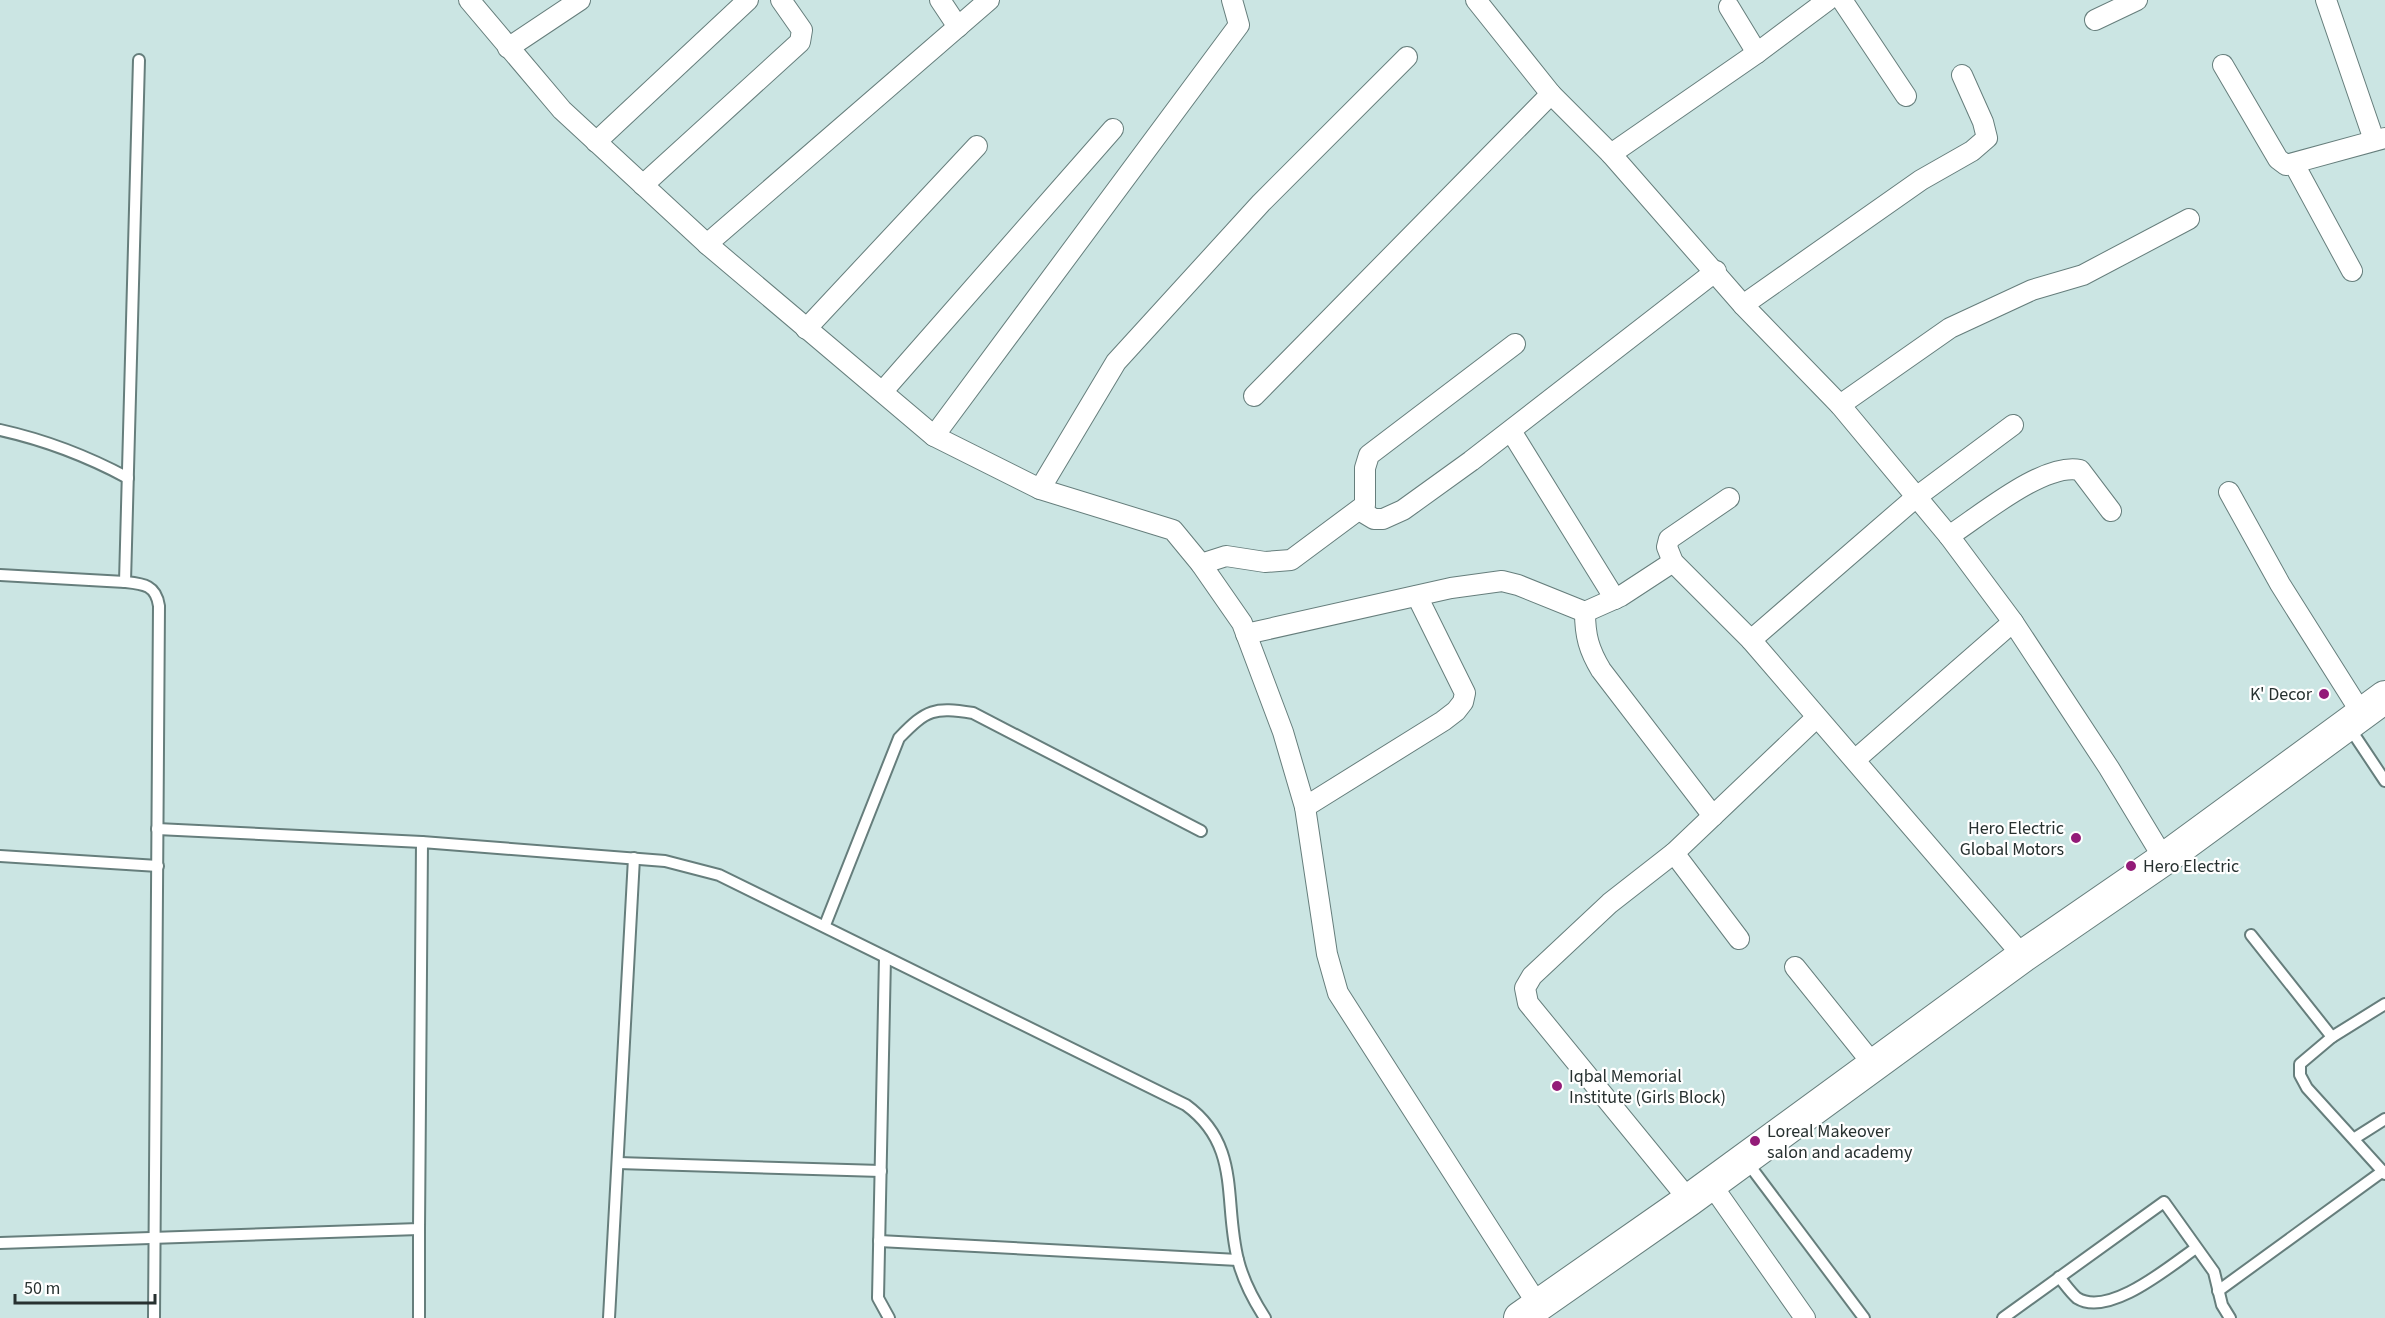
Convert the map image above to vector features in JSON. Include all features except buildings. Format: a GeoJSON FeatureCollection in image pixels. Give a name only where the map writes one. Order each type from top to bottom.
{"type":"FeatureCollection","features":[{"type":"Feature","properties":{"kind":"main road"},"geometry":{"type":"LineString","coordinates":[[1529,1312],[1745,1160],[1873,1064],[2023,956],[2164,859],[2365,712]]}},
{"type":"Feature","properties":{"kind":"street"},"geometry":{"type":"LineString","coordinates":[[469,0],[562,110],[596,142],[707,244],[934,436],[1040,489],[1173,530],[1201,564],[1242,623],[1283,732],[1305,807],[1327,954],[1338,993],[1529,1312]]}},
{"type":"Feature","properties":{"kind":"street"},"geometry":{"type":"LineString","coordinates":[[508,48],[580,0]]}},
{"type":"Feature","properties":{"kind":"street"},"geometry":{"type":"LineString","coordinates":[[596,142],[748,0]]}},
{"type":"Feature","properties":{"kind":"street"},"geometry":{"type":"LineString","coordinates":[[643,185],[800,42],[802,30],[781,0]]}},
{"type":"Feature","properties":{"kind":"street"},"geometry":{"type":"LineString","coordinates":[[940,0],[958,27]]}},
{"type":"Feature","properties":{"kind":"street"},"geometry":{"type":"LineString","coordinates":[[707,244],[990,0]]}},
{"type":"Feature","properties":{"kind":"street"},"geometry":{"type":"LineString","coordinates":[[934,436],[1239,25],[1232,0]]}},
{"type":"Feature","properties":{"kind":"street"},"geometry":{"type":"LineString","coordinates":[[1476,0],[1551,93],[1611,154],[1743,305],[1840,405],[1915,498],[1949,536],[2013,622],[2109,768],[2164,859]]}},
{"type":"Feature","properties":{"kind":"street"},"geometry":{"type":"LineString","coordinates":[[1611,154],[1758,53],[1827,0]]}},
{"type":"Feature","properties":{"kind":"street"},"geometry":{"type":"LineString","coordinates":[[1842,0],[1906,96]]}},
{"type":"Feature","properties":{"kind":"street"},"geometry":{"type":"LineString","coordinates":[[2095,20],[2137,0]]}},
{"type":"Feature","properties":{"kind":"street"},"geometry":{"type":"LineString","coordinates":[[2223,65],[2278,159],[2286,165],[2379,139],[2326,0]]}},
{"type":"Feature","properties":{"kind":"street"},"geometry":{"type":"LineString","coordinates":[[1729,7],[1758,53]]}},
{"type":"Feature","properties":{"kind":"street"},"geometry":{"type":"LineString","coordinates":[[1040,489],[1116,362],[1261,203],[1407,57]]}},
{"type":"Feature","properties":{"kind":"street"},"geometry":{"type":"LineString","coordinates":[[1743,305],[1921,180],[1972,151],[1987,138],[1983,122],[1962,75]]}},
{"type":"Feature","properties":{"kind":"street"},"geometry":{"type":"LineString","coordinates":[[1254,396],[1551,93]]}},
{"type":"Feature","properties":{"kind":"street"},"geometry":{"type":"LineString","coordinates":[[883,391],[1113,129]]}},
{"type":"Feature","properties":{"kind":"street"},"geometry":{"type":"LineString","coordinates":[[806,329],[977,146]]}},
{"type":"Feature","properties":{"kind":"street"},"geometry":{"type":"LineString","coordinates":[[2294,164],[2352,271]]}},
{"type":"Feature","properties":{"kind":"street"},"geometry":{"type":"LineString","coordinates":[[1840,405],[1950,328],[2032,290],[2083,275],[2189,219]]}},
{"type":"Feature","properties":{"kind":"street"},"geometry":{"type":"LineString","coordinates":[[1359,510],[1374,519],[1383,519],[1403,510],[1511,431],[1716,272]]}},
{"type":"Feature","properties":{"kind":"street"},"geometry":{"type":"LineString","coordinates":[[1201,564],[1227,556],[1265,562],[1291,560],[1365,505],[1365,468],[1369,455],[1515,344]]}},
{"type":"Feature","properties":{"kind":"street"},"geometry":{"type":"LineString","coordinates":[[1750,640],[1915,498],[2013,425]]}},
{"type":"Feature","properties":{"kind":"street"},"geometry":{"type":"LineString","coordinates":[[1511,431],[1615,599]]}},
{"type":"Feature","properties":{"kind":"street"},"geometry":{"type":"LineString","coordinates":[[1949,536],[2031,483],[2063,469],[2080,470],[2111,511]]}},
{"type":"Feature","properties":{"kind":"street"},"geometry":{"type":"LineString","coordinates":[[2229,492],[2280,584],[2365,712]]}},
{"type":"Feature","properties":{"kind":"street"},"geometry":{"type":"LineString","coordinates":[[1729,498],[1670,539],[1667,547],[1673,562],[1750,640],[1816,718],[1856,759],[2023,956]]}},
{"type":"Feature","properties":{"kind":"street"},"geometry":{"type":"LineString","coordinates":[[1246,634],[1450,588],[1502,581],[1518,585],[1585,612],[1615,599],[1673,562]]}},
{"type":"Feature","properties":{"kind":"street"},"geometry":{"type":"LineString","coordinates":[[1305,807],[1443,721],[1463,702],[1465,693],[1417,596]]}},
{"type":"Feature","properties":{"kind":"street"},"geometry":{"type":"LineString","coordinates":[[1585,612],[1585,636],[1589,649],[1601,670],[1713,816]]}},
{"type":"Feature","properties":{"kind":"street"},"geometry":{"type":"LineString","coordinates":[[1856,759],[2013,622]]}},
{"type":"Feature","properties":{"kind":"street"},"geometry":{"type":"LineString","coordinates":[[1805,1318],[1700,1192],[1528,1003],[1525,992],[1532,976],[1602,911],[1674,853],[1816,718]]}},
{"type":"Feature","properties":{"kind":"street"},"geometry":{"type":"LineString","coordinates":[[1674,853],[1739,939]]}},
{"type":"Feature","properties":{"kind":"street"},"geometry":{"type":"LineString","coordinates":[[1795,967],[1873,1064]]}},
{"type":"Feature","properties":{"kind":"lane"},"geometry":{"type":"LineString","coordinates":[[125,582],[139,60]]}},
{"type":"Feature","properties":{"kind":"lane"},"geometry":{"type":"LineString","coordinates":[[0,430],[55,445],[96,461],[128,478]]}},
{"type":"Feature","properties":{"kind":"lane"},"geometry":{"type":"LineString","coordinates":[[0,575],[125,582],[151,587],[157,595],[159,606],[158,866],[154,1318]]}},
{"type":"Feature","properties":{"kind":"lane"},"geometry":{"type":"LineString","coordinates":[[825,925],[899,738],[920,717],[947,709],[974,713],[1201,831]]}},
{"type":"Feature","properties":{"kind":"lane"},"geometry":{"type":"LineString","coordinates":[[2365,712],[2385,780]]}},
{"type":"Feature","properties":{"kind":"lane"},"geometry":{"type":"LineString","coordinates":[[157,830],[422,842],[634,858],[665,861],[719,875],[825,925],[1197,1113],[1211,1127],[1224,1157],[1238,1260],[1254,1301],[1265,1318]]}},
{"type":"Feature","properties":{"kind":"lane"},"geometry":{"type":"LineString","coordinates":[[419,1318],[422,842]]}},
{"type":"Feature","properties":{"kind":"lane"},"geometry":{"type":"LineString","coordinates":[[0,856],[158,866]]}},
{"type":"Feature","properties":{"kind":"lane"},"geometry":{"type":"LineString","coordinates":[[609,1318],[634,858]]}},
{"type":"Feature","properties":{"kind":"lane"},"geometry":{"type":"LineString","coordinates":[[2251,935],[2332,1037]]}},
{"type":"Feature","properties":{"kind":"lane"},"geometry":{"type":"LineString","coordinates":[[885,957],[878,1298],[889,1318]]}},
{"type":"Feature","properties":{"kind":"lane"},"geometry":{"type":"LineString","coordinates":[[2218,1291],[2384,1173],[2355,1138],[2307,1088],[2300,1075],[2300,1064],[2332,1037],[2385,1004]]}},
{"type":"Feature","properties":{"kind":"lane"},"geometry":{"type":"LineString","coordinates":[[2355,1138],[2385,1119]]}},
{"type":"Feature","properties":{"kind":"lane"},"geometry":{"type":"LineString","coordinates":[[1745,1160],[1864,1318]]}},
{"type":"Feature","properties":{"kind":"lane"},"geometry":{"type":"LineString","coordinates":[[618,1163],[881,1171]]}},
{"type":"Feature","properties":{"kind":"lane"},"geometry":{"type":"LineString","coordinates":[[2003,1318],[2164,1202],[2214,1272],[2222,1305],[2230,1318]]}},
{"type":"Feature","properties":{"kind":"lane"},"geometry":{"type":"LineString","coordinates":[[0,1243],[419,1229]]}},
{"type":"Feature","properties":{"kind":"lane"},"geometry":{"type":"LineString","coordinates":[[879,1241],[1238,1260]]}},
{"type":"Feature","properties":{"kind":"lane"},"geometry":{"type":"LineString","coordinates":[[2059,1277],[2078,1298],[2102,1302],[2126,1295],[2196,1248]]}},
{"type":"Feature","properties":{"kind":"place","name":"K' Decor"},"geometry":{"type":"Point","coordinates":[2324,694]}},
{"type":"Feature","properties":{"kind":"place","name":"Hero Electric Global Motors"},"geometry":{"type":"Point","coordinates":[2076,838]}},
{"type":"Feature","properties":{"kind":"place","name":"Hero Electric"},"geometry":{"type":"Point","coordinates":[2131,866]}},
{"type":"Feature","properties":{"kind":"place","name":"Iqbal Memorial Institute (Girls Block)"},"geometry":{"type":"Point","coordinates":[1557,1086]}},
{"type":"Feature","properties":{"kind":"place","name":"Loreal Makeover salon and academy"},"geometry":{"type":"Point","coordinates":[1755,1141]}}]}
